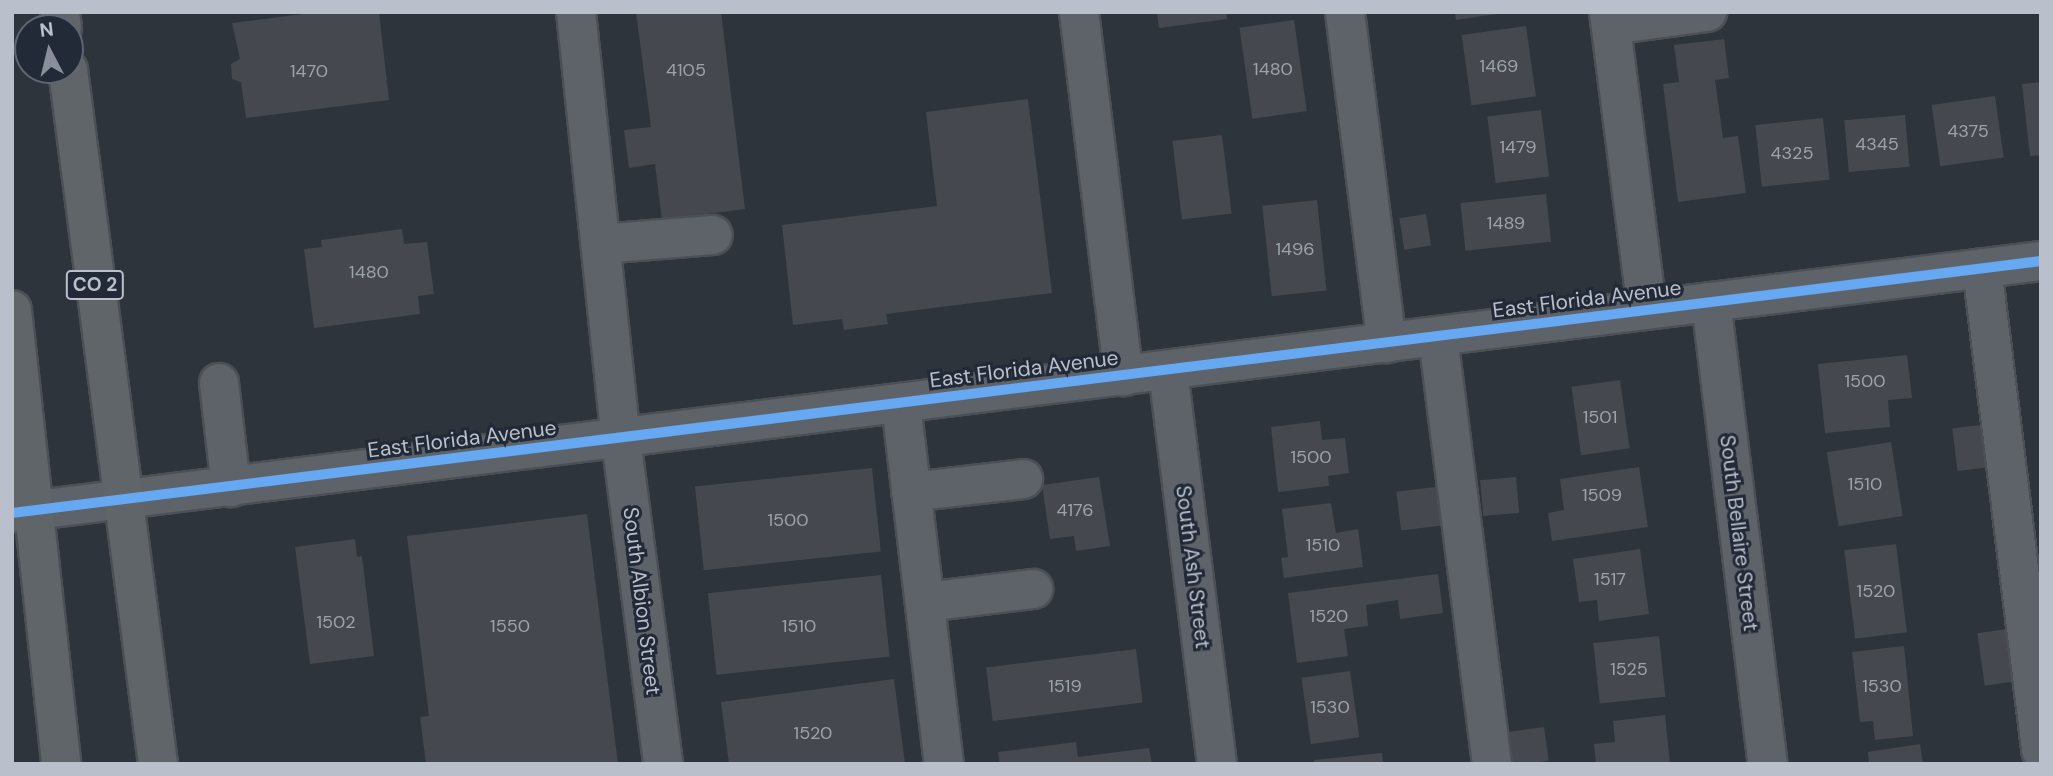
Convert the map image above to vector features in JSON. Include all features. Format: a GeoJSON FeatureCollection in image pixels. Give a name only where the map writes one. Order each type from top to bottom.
{"type":"FeatureCollection","features":[{"type":"Feature","properties":{"kind":"main road","name":"CO 2"},"geometry":{"type":"LineString","coordinates":[[70,84],[158,764]]}},
{"type":"Feature","properties":{"kind":"main road"},"geometry":{"type":"LineString","coordinates":[[12,310],[22,512],[61,764]]}},
{"type":"Feature","properties":{"kind":"street","name":"South Albion Street"},"geometry":{"type":"LineString","coordinates":[[576,12],[621,439],[663,764]]}},
{"type":"Feature","properties":{"kind":"street"},"geometry":{"type":"LineString","coordinates":[[1079,12],[1124,376]]}},
{"type":"Feature","properties":{"kind":"street"},"geometry":{"type":"LineString","coordinates":[[1345,12],[1387,343]]}},
{"type":"Feature","properties":{"kind":"street"},"geometry":{"type":"LineString","coordinates":[[1647,310],[1610,18],[1707,12]]}},
{"type":"Feature","properties":{"kind":"street"},"geometry":{"type":"LineString","coordinates":[[601,244],[713,235]]}},
{"type":"Feature","properties":{"kind":"street","name":"East Florida Avenue"},"geometry":{"type":"LineString","coordinates":[[22,512],[2041,261]]}},
{"type":"Feature","properties":{"kind":"street"},"geometry":{"type":"LineString","coordinates":[[1982,268],[2041,750]]}},
{"type":"Feature","properties":{"kind":"street","name":"South Bellaire Street"},"geometry":{"type":"LineString","coordinates":[[1711,302],[1768,764]]}},
{"type":"Feature","properties":{"kind":"street"},"geometry":{"type":"LineString","coordinates":[[1438,337],[1492,764]]}},
{"type":"Feature","properties":{"kind":"street","name":"South Ash Street"},"geometry":{"type":"LineString","coordinates":[[1168,371],[1217,764]]}},
{"type":"Feature","properties":{"kind":"street"},"geometry":{"type":"LineString","coordinates":[[219,383],[231,487]]}},
{"type":"Feature","properties":{"kind":"street"},"geometry":{"type":"LineString","coordinates":[[901,404],[944,764]]}},
{"type":"Feature","properties":{"kind":"street"},"geometry":{"type":"LineString","coordinates":[[911,492],[1023,479]]}},
{"type":"Feature","properties":{"kind":"street"},"geometry":{"type":"LineString","coordinates":[[925,602],[1033,589]]}},
{"type":"Feature","properties":{"kind":"building"},"geometry":{"type":"Polygon","coordinates":[[[319,12],[379,12],[389,100],[246,118],[241,82],[232,79],[231,64],[240,59],[232,23],[319,12]]]}},
{"type":"Feature","properties":{"kind":"building"},"geometry":{"type":"Polygon","coordinates":[[[636,12],[721,12],[745,209],[662,220],[655,164],[629,168],[624,130],[651,127],[636,12]]]}},
{"type":"Feature","properties":{"kind":"building"},"geometry":{"type":"Polygon","coordinates":[[[1157,12],[1226,12],[1227,19],[1159,28],[1157,12]]]}},
{"type":"Feature","properties":{"kind":"building"},"geometry":{"type":"Polygon","coordinates":[[[1455,12],[1496,12],[1496,14],[1456,20],[1455,12]]]}},
{"type":"Feature","properties":{"kind":"building"},"geometry":{"type":"Polygon","coordinates":[[[1294,20],[1307,111],[1252,119],[1240,28],[1294,20]]]}},
{"type":"Feature","properties":{"kind":"building"},"geometry":{"type":"Polygon","coordinates":[[[1526,26],[1536,96],[1472,105],[1462,35],[1526,26]]]}},
{"type":"Feature","properties":{"kind":"building"},"geometry":{"type":"Polygon","coordinates":[[[1724,39],[1729,78],[1715,80],[1723,138],[1738,136],[1746,193],[1678,202],[1663,84],[1679,82],[1674,45],[1724,39]]]}},
{"type":"Feature","properties":{"kind":"building"},"geometry":{"type":"Polygon","coordinates":[[[2041,82],[2041,155],[2030,156],[2022,84],[2041,82]]]}},
{"type":"Feature","properties":{"kind":"building"},"geometry":{"type":"Polygon","coordinates":[[[1995,96],[2004,157],[1940,166],[1932,105],[1995,96]]]}},
{"type":"Feature","properties":{"kind":"building"},"geometry":{"type":"Polygon","coordinates":[[[1028,99],[1052,293],[886,314],[888,324],[844,330],[842,319],[793,325],[782,225],[937,206],[926,112],[1028,99]]]}},
{"type":"Feature","properties":{"kind":"building"},"geometry":{"type":"Polygon","coordinates":[[[1541,110],[1549,177],[1496,183],[1487,117],[1541,110]]]}},
{"type":"Feature","properties":{"kind":"building"},"geometry":{"type":"Polygon","coordinates":[[[1905,115],[1910,167],[1849,172],[1844,120],[1905,115]]]}},
{"type":"Feature","properties":{"kind":"building"},"geometry":{"type":"Polygon","coordinates":[[[1823,118],[1829,180],[1762,187],[1755,125],[1823,118]]]}},
{"type":"Feature","properties":{"kind":"building"},"geometry":{"type":"Polygon","coordinates":[[[1222,135],[1232,213],[1182,220],[1172,141],[1222,135]]]}},
{"type":"Feature","properties":{"kind":"building"},"geometry":{"type":"Polygon","coordinates":[[[1546,194],[1551,242],[1465,251],[1460,203],[1546,194]]]}},
{"type":"Feature","properties":{"kind":"building"},"geometry":{"type":"Polygon","coordinates":[[[1317,200],[1327,291],[1272,296],[1262,206],[1317,200]]]}},
{"type":"Feature","properties":{"kind":"building"},"geometry":{"type":"Polygon","coordinates":[[[1426,214],[1431,246],[1404,250],[1399,218],[1426,214]]]}},
{"type":"Feature","properties":{"kind":"building"},"geometry":{"type":"Polygon","coordinates":[[[402,229],[404,244],[427,242],[434,294],[418,296],[420,314],[314,328],[304,249],[322,247],[321,240],[402,229]]]}},
{"type":"Feature","properties":{"kind":"building"},"geometry":{"type":"Polygon","coordinates":[[[1907,355],[1912,398],[1888,400],[1890,427],[1825,433],[1818,364],[1907,355]]]}},
{"type":"Feature","properties":{"kind":"building"},"geometry":{"type":"Polygon","coordinates":[[[1620,380],[1630,448],[1581,455],[1571,387],[1620,380]]]}},
{"type":"Feature","properties":{"kind":"building"},"geometry":{"type":"Polygon","coordinates":[[[1320,421],[1322,440],[1345,438],[1349,473],[1328,476],[1329,486],[1278,492],[1271,427],[1320,421]]]}},
{"type":"Feature","properties":{"kind":"building"},"geometry":{"type":"Polygon","coordinates":[[[1988,424],[1993,467],[1958,471],[1952,428],[1988,424]]]}},
{"type":"Feature","properties":{"kind":"building"},"geometry":{"type":"Polygon","coordinates":[[[1891,442],[1903,516],[1839,526],[1827,452],[1891,442]]]}},
{"type":"Feature","properties":{"kind":"building"},"geometry":{"type":"Polygon","coordinates":[[[1639,467],[1648,527],[1552,541],[1548,513],[1564,510],[1560,479],[1639,467]]]}},
{"type":"Feature","properties":{"kind":"building"},"geometry":{"type":"Polygon","coordinates":[[[872,468],[881,552],[704,570],[695,487],[872,468]]]}},
{"type":"Feature","properties":{"kind":"building"},"geometry":{"type":"Polygon","coordinates":[[[1099,477],[1110,546],[1076,551],[1074,536],[1050,539],[1042,485],[1099,477]]]}},
{"type":"Feature","properties":{"kind":"building"},"geometry":{"type":"Polygon","coordinates":[[[1516,477],[1519,513],[1483,516],[1480,480],[1516,477]]]}},
{"type":"Feature","properties":{"kind":"building"},"geometry":{"type":"Polygon","coordinates":[[[1443,486],[1448,525],[1401,530],[1396,492],[1443,486]]]}},
{"type":"Feature","properties":{"kind":"building"},"geometry":{"type":"Polygon","coordinates":[[[1331,503],[1336,533],[1358,529],[1363,567],[1284,578],[1281,558],[1288,557],[1282,509],[1331,503]]]}},
{"type":"Feature","properties":{"kind":"building"},"geometry":{"type":"Polygon","coordinates":[[[587,514],[618,764],[426,764],[420,717],[429,716],[407,536],[587,514]]]}},
{"type":"Feature","properties":{"kind":"building"},"geometry":{"type":"Polygon","coordinates":[[[355,539],[357,557],[362,556],[374,656],[310,664],[295,547],[355,539]]]}},
{"type":"Feature","properties":{"kind":"building"},"geometry":{"type":"Polygon","coordinates":[[[1896,544],[1907,632],[1855,639],[1844,550],[1896,544]]]}},
{"type":"Feature","properties":{"kind":"building"},"geometry":{"type":"Polygon","coordinates":[[[1640,549],[1649,614],[1599,621],[1597,600],[1579,602],[1573,559],[1640,549]]]}},
{"type":"Feature","properties":{"kind":"building"},"geometry":{"type":"Polygon","coordinates":[[[1438,574],[1443,613],[1400,619],[1398,600],[1366,605],[1368,626],[1344,629],[1348,656],[1297,663],[1288,593],[1438,574]]]}},
{"type":"Feature","properties":{"kind":"building"},"geometry":{"type":"Polygon","coordinates":[[[881,575],[890,657],[717,675],[708,593],[881,575]]]}},
{"type":"Feature","properties":{"kind":"building"},"geometry":{"type":"Polygon","coordinates":[[[2014,628],[2021,680],[1985,686],[1977,633],[2014,628]]]}},
{"type":"Feature","properties":{"kind":"building"},"geometry":{"type":"Polygon","coordinates":[[[1659,636],[1665,697],[1600,704],[1593,643],[1659,636]]]}},
{"type":"Feature","properties":{"kind":"building"},"geometry":{"type":"Polygon","coordinates":[[[1904,646],[1913,736],[1875,740],[1873,721],[1860,722],[1852,652],[1904,646]]]}},
{"type":"Feature","properties":{"kind":"building"},"geometry":{"type":"Polygon","coordinates":[[[1136,649],[1143,703],[993,721],[986,667],[1136,649]]]}},
{"type":"Feature","properties":{"kind":"building"},"geometry":{"type":"Polygon","coordinates":[[[1350,671],[1359,737],[1311,744],[1301,678],[1350,671]]]}},
{"type":"Feature","properties":{"kind":"building"},"geometry":{"type":"Polygon","coordinates":[[[894,679],[905,764],[729,764],[721,702],[894,679]]]}},
{"type":"Feature","properties":{"kind":"building"},"geometry":{"type":"Polygon","coordinates":[[[1665,715],[1670,764],[1596,764],[1594,744],[1615,742],[1613,721],[1665,715]]]}},
{"type":"Feature","properties":{"kind":"building"},"geometry":{"type":"Polygon","coordinates":[[[1544,727],[1549,761],[1508,764],[1503,733],[1544,727]]]}},
{"type":"Feature","properties":{"kind":"building"},"geometry":{"type":"Polygon","coordinates":[[[1076,742],[1078,757],[1149,748],[1152,764],[1000,764],[998,752],[1076,742]]]}},
{"type":"Feature","properties":{"kind":"building"},"geometry":{"type":"Polygon","coordinates":[[[1920,744],[1923,764],[1869,764],[1868,752],[1920,744]]]}},
{"type":"Feature","properties":{"kind":"building"},"geometry":{"type":"Polygon","coordinates":[[[1382,753],[1383,764],[1315,764],[1314,760],[1382,753]]]}},
{"type":"Feature","properties":{"kind":"cycle path"},"geometry":{"type":"LineString","coordinates":[[12,513],[2041,261]]}}]}
